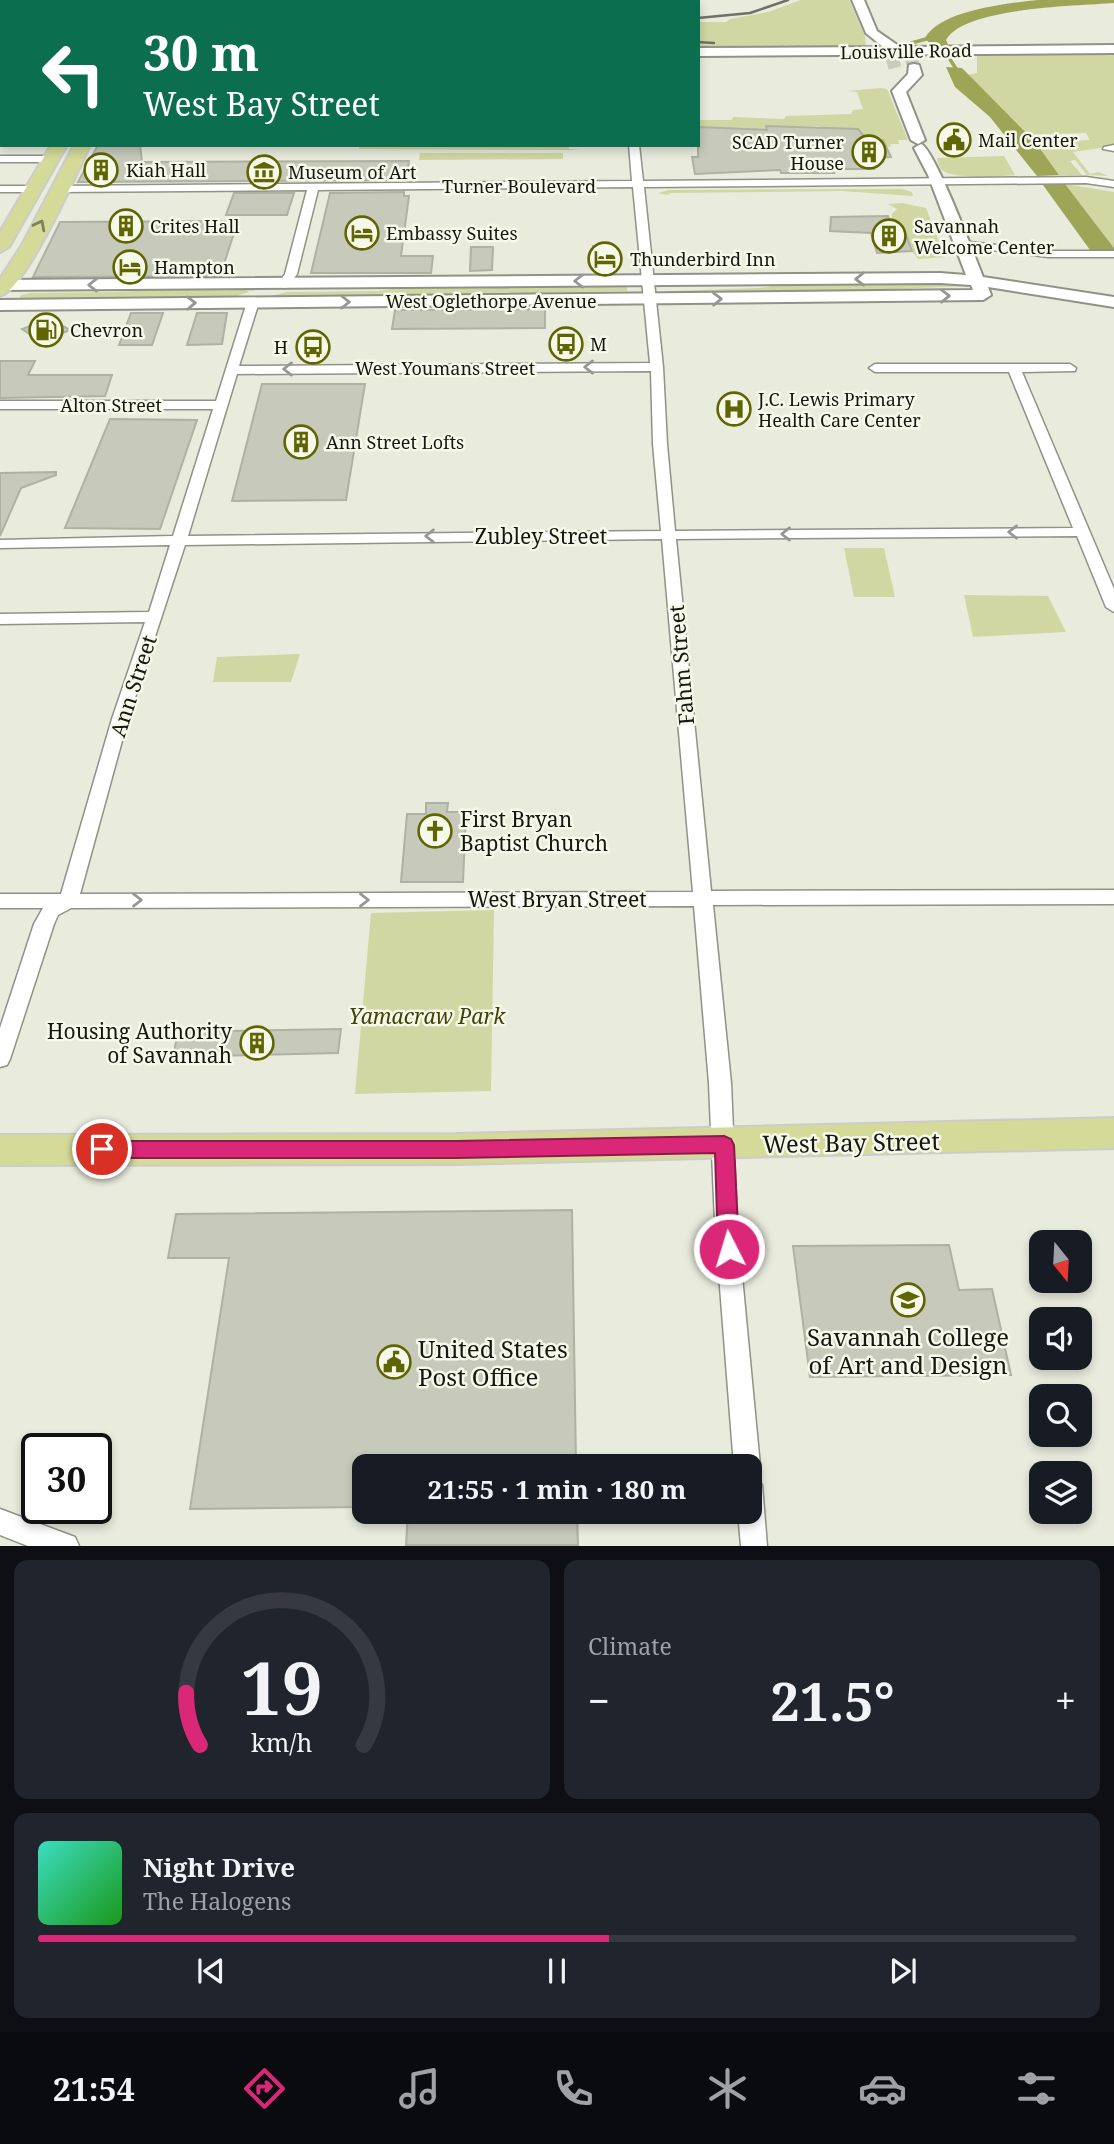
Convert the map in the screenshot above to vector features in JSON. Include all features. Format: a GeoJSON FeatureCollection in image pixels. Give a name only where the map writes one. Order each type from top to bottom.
{"type":"FeatureCollection","features":[{"type":"Feature","properties":{"kind":"main road"},"geometry":{"type":"LineString","coordinates":[[858,0],[872,33],[894,54],[912,62],[915,75],[899,79],[900,98],[980,288],[1014,296],[1109,305]]}},
{"type":"Feature","properties":{"kind":"main road","name":"Louisville Road"},"geometry":{"type":"LineString","coordinates":[[700,52],[894,54],[1114,49]]}},
{"type":"Feature","properties":{"kind":"main road"},"geometry":{"type":"LineString","coordinates":[[2,287],[81,147]]}},
{"type":"Feature","properties":{"kind":"main road"},"geometry":{"type":"LineString","coordinates":[[0,247],[55,152]]}},
{"type":"Feature","properties":{"kind":"main road"},"geometry":{"type":"LineString","coordinates":[[940,278],[953,271],[964,248]]}},
{"type":"Feature","properties":{"kind":"main road","name":"West Oglethorpe Avenue"},"geometry":{"type":"LineString","coordinates":[[2,287],[940,278],[980,288]]}},
{"type":"Feature","properties":{"kind":"main road"},"geometry":{"type":"LineString","coordinates":[[253,302],[284,284]]}},
{"type":"Feature","properties":{"kind":"main road","name":"West Oglethorpe Avenue"},"geometry":{"type":"LineString","coordinates":[[0,305],[649,300],[980,288]]}},
{"type":"Feature","properties":{"kind":"main road","name":"West Bay Street"},"geometry":{"type":"LineString","coordinates":[[0,1150],[456,1149],[724,1145],[1114,1133]]}},
{"type":"Feature","properties":{"kind":"street","name":"Fahm Street"},"geometry":{"type":"LineString","coordinates":[[634,147],[657,367],[660,444],[724,1145],[726,1223],[746,1454]]}},
{"type":"Feature","properties":{"kind":"street"},"geometry":{"type":"LineString","coordinates":[[0,159],[55,152]]}},
{"type":"Feature","properties":{"kind":"street","name":"Turner Boulevard"},"geometry":{"type":"LineString","coordinates":[[58,189],[1064,180]]}},
{"type":"Feature","properties":{"kind":"street"},"geometry":{"type":"LineString","coordinates":[[1064,180],[1114,184]]}},
{"type":"Feature","properties":{"kind":"street"},"geometry":{"type":"LineString","coordinates":[[1064,180],[1114,190]]}},
{"type":"Feature","properties":{"kind":"street"},"geometry":{"type":"LineString","coordinates":[[284,284],[291,274],[313,187]]}},
{"type":"Feature","properties":{"kind":"street"},"geometry":{"type":"LineString","coordinates":[[0,189],[34,189]]}},
{"type":"Feature","properties":{"kind":"street"},"geometry":{"type":"LineString","coordinates":[[964,248],[1114,254]]}},
{"type":"Feature","properties":{"kind":"street","name":"Ann Street"},"geometry":{"type":"LineString","coordinates":[[68,901],[120,719],[179,542],[253,302]]}},
{"type":"Feature","properties":{"kind":"street","name":"West Youmans Street"},"geometry":{"type":"LineString","coordinates":[[233,370],[657,367]]}},
{"type":"Feature","properties":{"kind":"street"},"geometry":{"type":"LineString","coordinates":[[1014,368],[1114,607]]}},
{"type":"Feature","properties":{"kind":"street"},"geometry":{"type":"LineString","coordinates":[[876,369],[1070,368]]}},
{"type":"Feature","properties":{"kind":"street","name":"Alton Street"},"geometry":{"type":"LineString","coordinates":[[0,405],[221,405]]}},
{"type":"Feature","properties":{"kind":"street","name":"Zubley Street"},"geometry":{"type":"LineString","coordinates":[[0,544],[1082,532]]}},
{"type":"Feature","properties":{"kind":"street"},"geometry":{"type":"LineString","coordinates":[[0,619],[155,617]]}},
{"type":"Feature","properties":{"kind":"street","name":"West Bryan Street"},"geometry":{"type":"LineString","coordinates":[[0,901],[1114,897]]}},
{"type":"Feature","properties":{"kind":"street"},"geometry":{"type":"LineString","coordinates":[[0,1059],[44,924],[51,910],[68,901]]}},
{"type":"Feature","properties":{"kind":"street"},"geometry":{"type":"LineString","coordinates":[[0,1522],[66,1545]]}},
{"type":"Feature","properties":{"kind":"street"},"geometry":{"type":"LineString","coordinates":[[752,1524],[754,1545]]}},
{"type":"Feature","properties":{"kind":"green space"},"geometry":{"type":"Polygon","coordinates":[[[801,0],[849,0],[865,36],[866,48],[700,49],[700,22],[726,22],[768,12],[801,0]]]}},
{"type":"Feature","properties":{"kind":"green space"},"geometry":{"type":"Polygon","coordinates":[[[977,54],[1114,54],[1114,146],[1073,152],[1090,174],[1099,172],[1108,176],[1087,175],[1075,160],[1070,161],[1082,175],[1059,175],[1036,143],[1090,140],[1086,133],[1027,135],[967,75],[977,73],[977,54]]]}},
{"type":"Feature","properties":{"kind":"green space"},"geometry":{"type":"Polygon","coordinates":[[[887,89],[908,140],[898,140],[899,144],[886,147],[883,140],[865,137],[858,129],[821,129],[819,126],[767,126],[767,130],[700,127],[700,120],[732,120],[733,117],[784,119],[786,116],[851,114],[853,110],[863,109],[857,92],[847,91],[887,89]]]}},
{"type":"Feature","properties":{"kind":"green space"},"geometry":{"type":"Polygon","coordinates":[[[569,147],[581,150],[359,149],[569,147]]]}},
{"type":"Feature","properties":{"kind":"green space"},"geometry":{"type":"Polygon","coordinates":[[[420,153],[563,153],[563,159],[419,160],[420,153]]]}},
{"type":"Feature","properties":{"kind":"green space"},"geometry":{"type":"Polygon","coordinates":[[[1004,156],[1015,175],[954,175],[941,169],[937,158],[1004,156]]]}},
{"type":"Feature","properties":{"kind":"green space"},"geometry":{"type":"Polygon","coordinates":[[[1065,184],[1114,192],[1114,248],[1065,184]]]}},
{"type":"Feature","properties":{"kind":"green space"},"geometry":{"type":"Polygon","coordinates":[[[902,189],[912,192],[913,196],[841,191],[658,193],[669,190],[902,189]]]}},
{"type":"Feature","properties":{"kind":"green space"},"geometry":{"type":"Polygon","coordinates":[[[902,203],[926,208],[945,257],[918,259],[903,228],[892,227],[892,214],[897,209],[888,204],[902,203]]]}},
{"type":"Feature","properties":{"kind":"green space"},"geometry":{"type":"Polygon","coordinates":[[[952,283],[969,286],[870,290],[845,295],[671,294],[670,291],[760,288],[783,284],[952,283]]]}},
{"type":"Feature","properties":{"kind":"green space"},"geometry":{"type":"Polygon","coordinates":[[[615,285],[627,286],[627,291],[531,293],[495,297],[284,299],[271,296],[287,292],[378,291],[417,286],[615,285]]]}},
{"type":"Feature","properties":{"kind":"green space"},"geometry":{"type":"Polygon","coordinates":[[[196,287],[240,288],[249,292],[227,299],[19,299],[21,295],[30,293],[118,292],[196,287]]]}},
{"type":"Feature","properties":{"kind":"green space"},"geometry":{"type":"Polygon","coordinates":[[[844,548],[884,548],[895,597],[854,597],[844,548]]]}},
{"type":"Feature","properties":{"kind":"green space"},"geometry":{"type":"Polygon","coordinates":[[[964,595],[1048,596],[1066,632],[973,637],[964,595]]]}},
{"type":"Feature","properties":{"kind":"green space"},"geometry":{"type":"Polygon","coordinates":[[[300,654],[291,682],[213,682],[217,657],[300,654]]]}},
{"type":"Feature","properties":{"kind":"green space","name":"Yamacraw Park"},"geometry":{"type":"Polygon","coordinates":[[[494,910],[491,1091],[355,1094],[371,913],[494,910]]]}},
{"type":"Feature","properties":{"kind":"shaded area"},"geometry":{"type":"Polygon","coordinates":[[[1038,0],[1114,0],[1114,3],[1023,10],[975,21],[957,29],[946,40],[954,58],[939,59],[939,55],[925,38],[933,28],[960,14],[1038,0]]]}},
{"type":"Feature","properties":{"kind":"shaded area"},"geometry":{"type":"Polygon","coordinates":[[[946,67],[962,68],[1036,143],[1059,175],[1037,176],[990,117],[955,87],[946,67]]]}},
{"type":"Feature","properties":{"kind":"shaded area"},"geometry":{"type":"Polygon","coordinates":[[[1065,184],[1114,250],[1090,250],[1043,185],[1065,184]]]}},
{"type":"Feature","properties":{"kind":"building","name":"SCAD Turner House"},"geometry":{"type":"Polygon","coordinates":[[[766,126],[858,129],[867,140],[883,140],[891,157],[873,158],[876,165],[872,165],[874,169],[832,169],[834,173],[781,173],[780,170],[695,174],[692,157],[698,157],[700,127],[767,130],[766,126]]]}},
{"type":"Feature","properties":{"kind":"building","name":"Museum of Art"},"geometry":{"type":"Polygon","coordinates":[[[97,147],[140,147],[142,162],[409,161],[406,180],[78,182],[97,147]]]}},
{"type":"Feature","properties":{"kind":"building","name":"Embassy Suites"},"geometry":{"type":"Polygon","coordinates":[[[404,192],[404,196],[409,196],[401,256],[433,256],[431,273],[311,273],[330,193],[404,192]]]}},
{"type":"Feature","properties":{"kind":"building"},"geometry":{"type":"Polygon","coordinates":[[[234,193],[294,193],[287,215],[226,215],[234,193]]]}},
{"type":"Feature","properties":{"kind":"building","name":"Savannah Welcome Center"},"geometry":{"type":"Polygon","coordinates":[[[888,216],[892,227],[903,227],[912,251],[877,253],[871,233],[830,231],[831,217],[888,216]]]}},
{"type":"Feature","properties":{"kind":"building"},"geometry":{"type":"Polygon","coordinates":[[[238,221],[220,276],[33,277],[60,222],[238,221]]]}},
{"type":"Feature","properties":{"kind":"building"},"geometry":{"type":"Polygon","coordinates":[[[593,246],[615,246],[617,264],[595,264],[593,246]]]}},
{"type":"Feature","properties":{"kind":"building"},"geometry":{"type":"Polygon","coordinates":[[[471,247],[493,247],[492,270],[470,271],[471,247]]]}},
{"type":"Feature","properties":{"kind":"building"},"geometry":{"type":"Polygon","coordinates":[[[545,309],[545,328],[392,329],[395,310],[545,309]]]}},
{"type":"Feature","properties":{"kind":"building"},"geometry":{"type":"Polygon","coordinates":[[[131,313],[163,313],[152,345],[119,345],[131,313]]]}},
{"type":"Feature","properties":{"kind":"building"},"geometry":{"type":"Polygon","coordinates":[[[197,313],[227,313],[222,344],[187,345],[197,313]]]}},
{"type":"Feature","properties":{"kind":"building","name":"Chevron"},"geometry":{"type":"Polygon","coordinates":[[[50,319],[70,330],[42,342],[22,329],[50,319]]]}},
{"type":"Feature","properties":{"kind":"building"},"geometry":{"type":"Polygon","coordinates":[[[0,361],[35,361],[28,375],[112,375],[105,396],[0,398],[0,361]]]}},
{"type":"Feature","properties":{"kind":"building","name":"Ann Street Lofts"},"geometry":{"type":"Polygon","coordinates":[[[262,384],[365,384],[346,500],[232,501],[262,384]]]}},
{"type":"Feature","properties":{"kind":"building"},"geometry":{"type":"Polygon","coordinates":[[[110,419],[197,420],[160,529],[65,528],[110,419]]]}},
{"type":"Feature","properties":{"kind":"building"},"geometry":{"type":"Polygon","coordinates":[[[56,472],[56,475],[21,488],[0,536],[0,473],[56,472]]]}},
{"type":"Feature","properties":{"kind":"building","name":"First Bryan Baptist Church"},"geometry":{"type":"Polygon","coordinates":[[[426,803],[448,803],[447,812],[466,812],[463,882],[401,882],[407,814],[426,814],[426,803]]]}},
{"type":"Feature","properties":{"kind":"building","name":"Housing Authority of Savannah"},"geometry":{"type":"Polygon","coordinates":[[[341,1029],[338,1053],[173,1057],[178,1032],[341,1029]]]}},
{"type":"Feature","properties":{"kind":"building","name":"United States Post Office"},"geometry":{"type":"Polygon","coordinates":[[[572,1210],[576,1454],[352,1454],[352,1507],[190,1509],[229,1258],[168,1258],[176,1214],[572,1210]]]}},
{"type":"Feature","properties":{"kind":"building"},"geometry":{"type":"Polygon","coordinates":[[[949,1245],[959,1290],[992,1289],[1011,1375],[810,1377],[793,1246],[949,1245]]]}},
{"type":"Feature","properties":{"kind":"building"},"geometry":{"type":"Polygon","coordinates":[[[407,1524],[577,1524],[578,1545],[406,1545],[407,1524]]]}},
{"type":"Feature","properties":{"kind":"waterway"},"geometry":{"type":"LineString","coordinates":[[908,44],[926,39]]}},
{"type":"Feature","properties":{"kind":"waterway"},"geometry":{"type":"LineString","coordinates":[[946,53],[958,72]]}},
{"type":"Feature","properties":{"kind":"tunnel"},"geometry":{"type":"LineString","coordinates":[[892,57],[895,68]]}},
{"type":"Feature","properties":{"kind":"tunnel"},"geometry":{"type":"LineString","coordinates":[[911,57],[914,68]]}},
{"type":"Feature","properties":{"kind":"railway"},"geometry":{"type":"LineString","coordinates":[[700,18],[750,13],[788,0]]}},
{"type":"Feature","properties":{"kind":"railway"},"geometry":{"type":"LineString","coordinates":[[700,42],[714,43]]}},
{"type":"Feature","properties":{"kind":"place","name":"Mail Center"},"geometry":{"type":"Point","coordinates":[954,140]}},
{"type":"Feature","properties":{"kind":"place","name":"SCAD Turner House"},"geometry":{"type":"Point","coordinates":[869,152]}},
{"type":"Feature","properties":{"kind":"place","name":"Kiah Hall"},"geometry":{"type":"Point","coordinates":[101,170]}},
{"type":"Feature","properties":{"kind":"place","name":"Museum of Art"},"geometry":{"type":"Point","coordinates":[264,172]}},
{"type":"Feature","properties":{"kind":"place","name":"Crites Hall"},"geometry":{"type":"Point","coordinates":[126,226]}},
{"type":"Feature","properties":{"kind":"place","name":"Embassy Suites"},"geometry":{"type":"Point","coordinates":[362,233]}},
{"type":"Feature","properties":{"kind":"place","name":"Savannah Welcome Center"},"geometry":{"type":"Point","coordinates":[889,236]}},
{"type":"Feature","properties":{"kind":"place","name":"Thunderbird Inn"},"geometry":{"type":"Point","coordinates":[605,259]}},
{"type":"Feature","properties":{"kind":"place","name":"Hampton"},"geometry":{"type":"Point","coordinates":[130,267]}},
{"type":"Feature","properties":{"kind":"place","name":"Chevron"},"geometry":{"type":"Point","coordinates":[46,330]}},
{"type":"Feature","properties":{"kind":"place","name":"M"},"geometry":{"type":"Point","coordinates":[566,344]}},
{"type":"Feature","properties":{"kind":"place","name":"H"},"geometry":{"type":"Point","coordinates":[313,347]}},
{"type":"Feature","properties":{"kind":"place","name":"J.C. Lewis Primary Health Care Center"},"geometry":{"type":"Point","coordinates":[734,409]}},
{"type":"Feature","properties":{"kind":"place","name":"Ann Street Lofts"},"geometry":{"type":"Point","coordinates":[301,442]}},
{"type":"Feature","properties":{"kind":"place","name":"First Bryan Baptist Church"},"geometry":{"type":"Point","coordinates":[435,831]}},
{"type":"Feature","properties":{"kind":"place","name":"Housing Authority of Savannah"},"geometry":{"type":"Point","coordinates":[257,1043]}},
{"type":"Feature","properties":{"kind":"place","name":"Savannah College of Art and Design"},"geometry":{"type":"Point","coordinates":[908,1300]}},
{"type":"Feature","properties":{"kind":"place","name":"United States Post Office"},"geometry":{"type":"Point","coordinates":[394,1362]}},
{"type":"Feature","properties":{"kind":"route"},"geometry":{"type":"LineString","coordinates":[[102,1149],[456,1149],[724,1145],[729,1249]]}}]}
